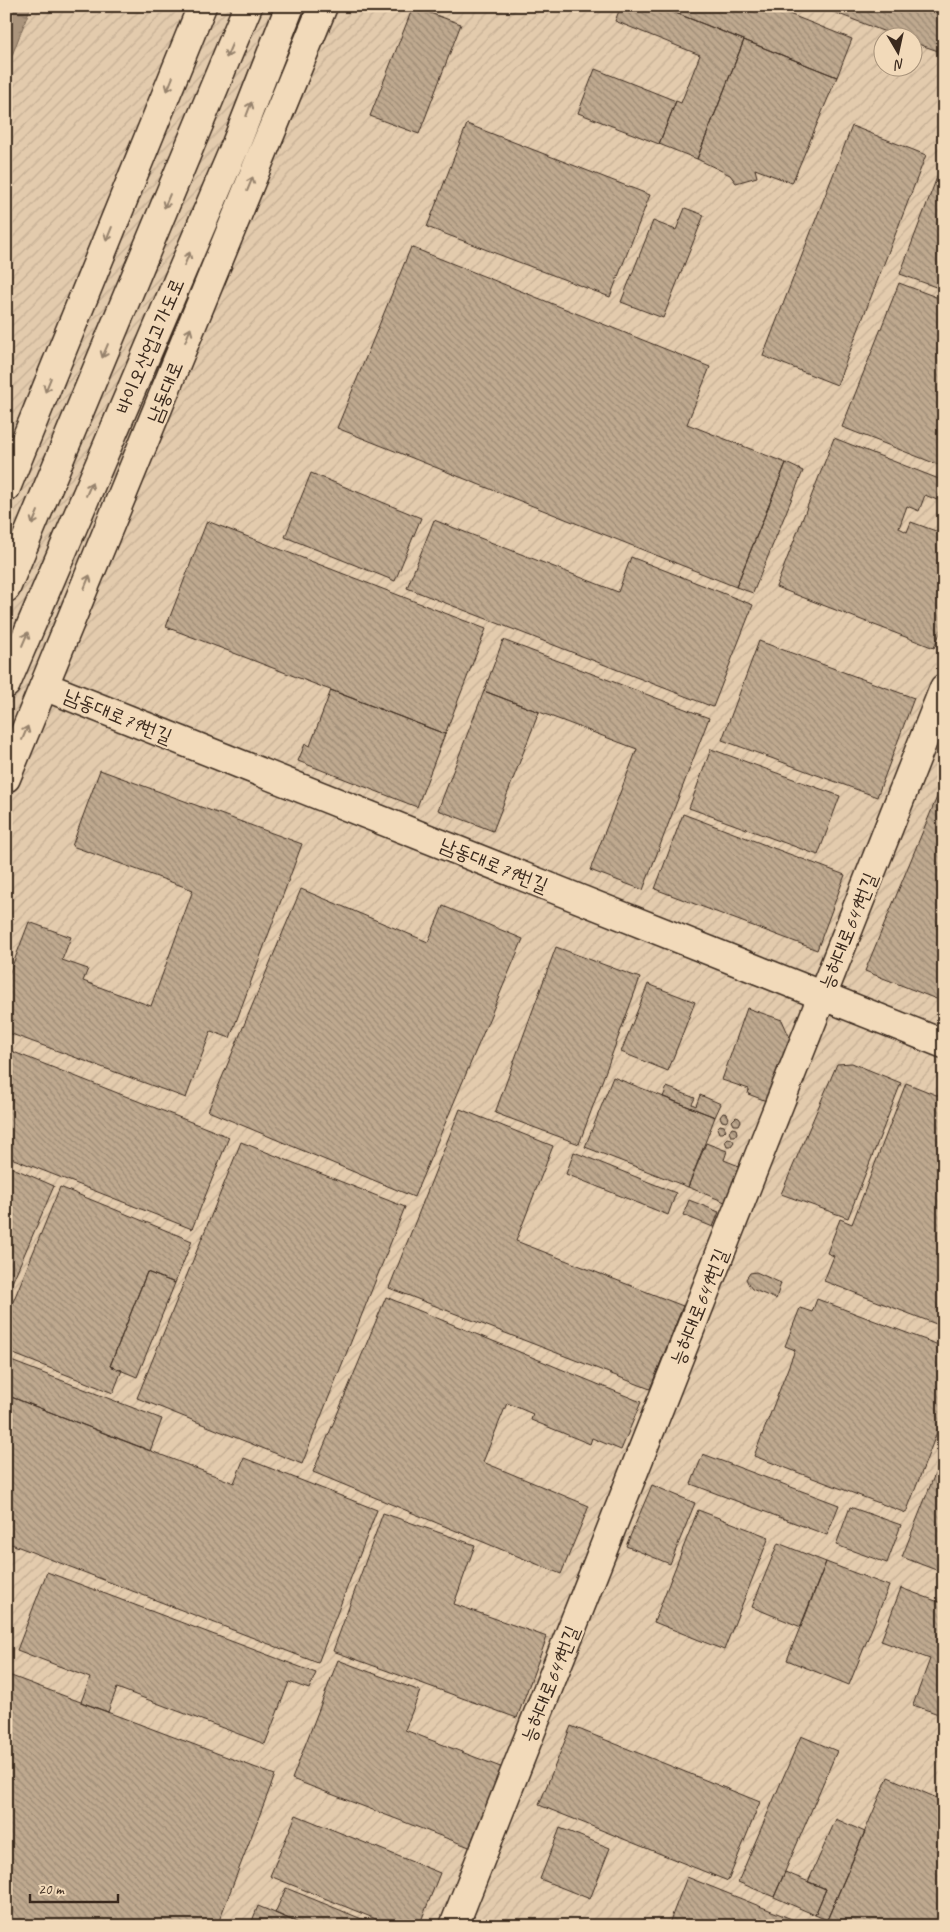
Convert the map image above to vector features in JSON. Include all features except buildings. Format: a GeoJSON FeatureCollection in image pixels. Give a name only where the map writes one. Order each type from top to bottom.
{"type":"FeatureCollection","features":[{"type":"Feature","properties":{"kind":"main road"},"geometry":{"type":"LineString","coordinates":[[6,488],[202,6]]}},
{"type":"Feature","properties":{"kind":"main road","name":"바이오산업고가도로"},"geometry":{"type":"LineString","coordinates":[[6,588],[248,6]]}},
{"type":"Feature","properties":{"kind":"main road","name":"바이오산업고가도로"},"geometry":{"type":"LineString","coordinates":[[6,684],[236,144],[290,6]]}},
{"type":"Feature","properties":{"kind":"main road","name":"남동대로"},"geometry":{"type":"LineString","coordinates":[[6,778],[323,6]]}},
{"type":"Feature","properties":{"kind":"main road","name":"남동대로79번길"},"geometry":{"type":"LineString","coordinates":[[44,686],[944,1044]]}},
{"type":"Feature","properties":{"kind":"main road","name":"능허대로649번길"},"geometry":{"type":"LineString","coordinates":[[454,1926],[944,688]]}},
{"type":"Feature","properties":{"kind":"shaded area"},"geometry":{"type":"Polygon","coordinates":[[[6,6],[944,6],[944,1926],[6,1926],[6,6]]]}},
{"type":"Feature","properties":{"kind":"water"},"geometry":{"type":"Polygon","coordinates":[[[6,6],[31,6],[6,71],[6,6]]]}}]}
